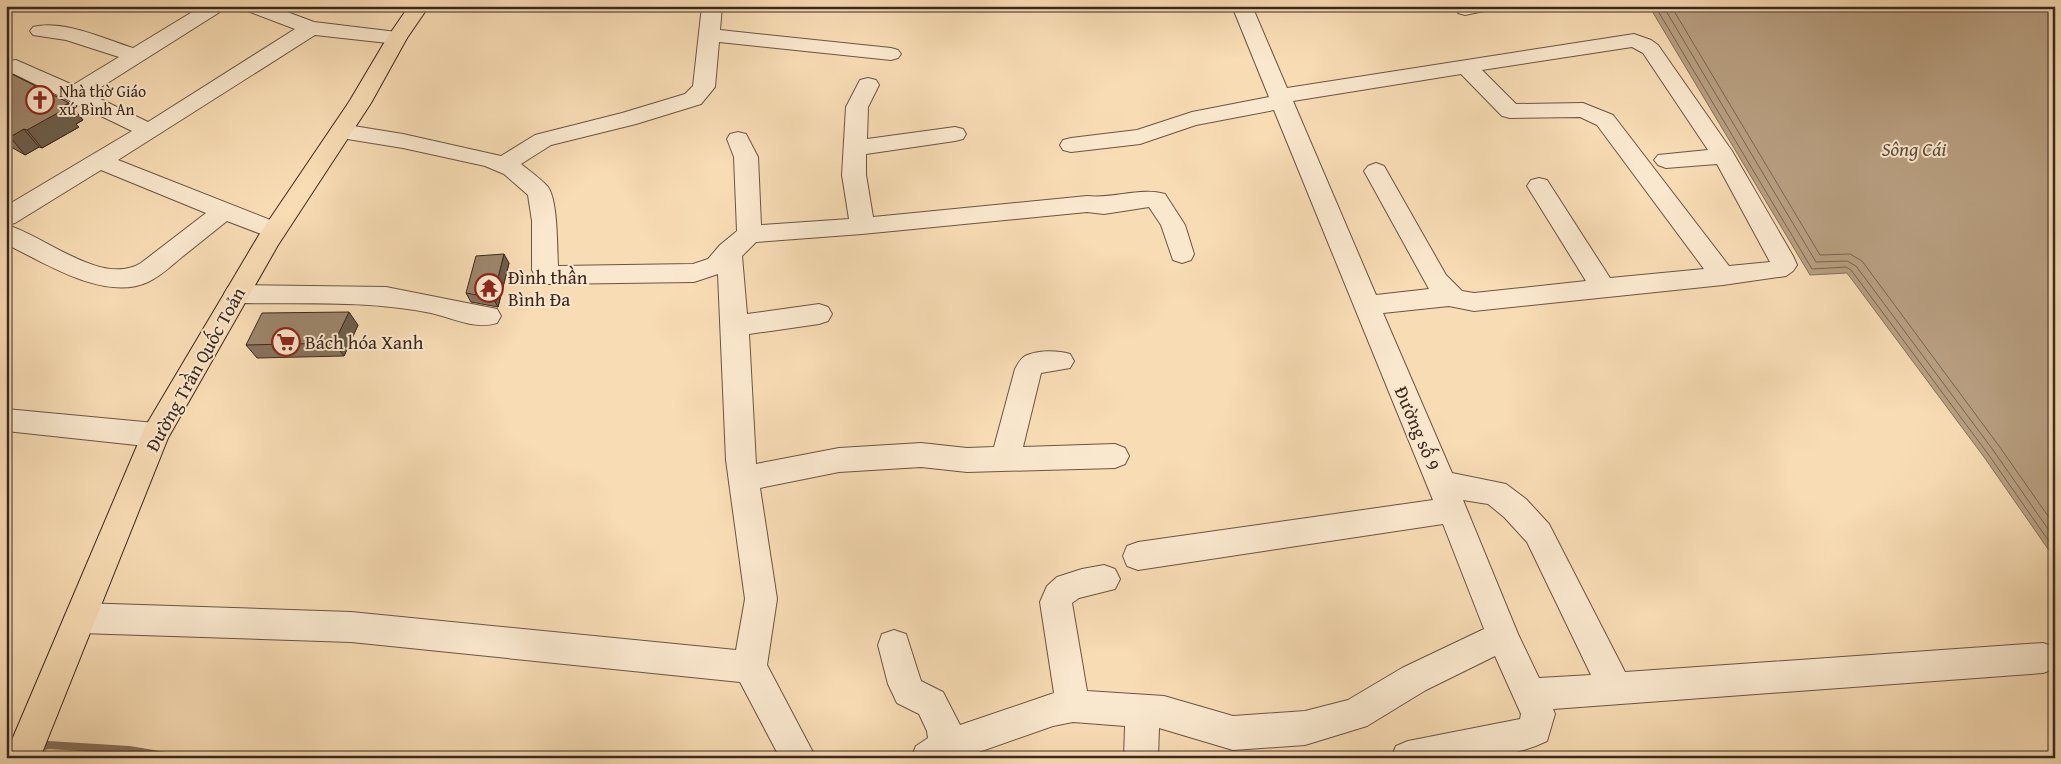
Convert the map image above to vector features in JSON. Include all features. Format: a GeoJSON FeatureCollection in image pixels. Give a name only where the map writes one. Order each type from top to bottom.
{"type":"FeatureCollection","features":[{"type":"Feature","properties":{"kind":"main road","name":"Đường Trần Quốc Toản"},"geometry":{"type":"LineString","coordinates":[[22,758],[155,435],[274,231],[360,103],[397,38],[419,6]]}},
{"type":"Feature","properties":{"kind":"street"},"geometry":{"type":"LineString","coordinates":[[74,94],[216,6]]}},
{"type":"Feature","properties":{"kind":"street"},"geometry":{"type":"LineString","coordinates":[[252,6],[311,28],[397,38]]}},
{"type":"Feature","properties":{"kind":"street"},"geometry":{"type":"LineString","coordinates":[[503,165],[543,140],[628,119],[693,99],[704,87],[712,6]]}},
{"type":"Feature","properties":{"kind":"street","name":"Đường số 9"},"geometry":{"type":"LineString","coordinates":[[1242,6],[1503,636],[1538,714],[1535,729],[1522,736],[1408,758]]}},
{"type":"Feature","properties":{"kind":"street"},"geometry":{"type":"LineString","coordinates":[[6,217],[311,28]]}},
{"type":"Feature","properties":{"kind":"street"},"geometry":{"type":"LineString","coordinates":[[40,31],[69,34],[136,56]]}},
{"type":"Feature","properties":{"kind":"street"},"geometry":{"type":"LineString","coordinates":[[709,35],[891,54]]}},
{"type":"Feature","properties":{"kind":"street"},"geometry":{"type":"LineString","coordinates":[[1072,145],[1140,137],[1192,119],[1280,99],[1634,40],[1644,44],[1651,50],[1724,156],[1784,265],[1778,270],[1474,302],[1448,297],[1366,305]]}},
{"type":"Feature","properties":{"kind":"street"},"geometry":{"type":"LineString","coordinates":[[16,66],[149,130]]}},
{"type":"Feature","properties":{"kind":"street"},"geometry":{"type":"LineString","coordinates":[[1467,68],[1510,111],[1583,110],[1605,120],[1723,276]]}},
{"type":"Feature","properties":{"kind":"street"},"geometry":{"type":"LineString","coordinates":[[862,226],[854,175],[855,148],[857,107],[868,85]]}},
{"type":"Feature","properties":{"kind":"street"},"geometry":{"type":"LineString","coordinates":[[341,131],[423,145],[491,160],[512,169],[539,192],[544,221],[545,270],[547,275],[694,273],[717,265],[739,243],[862,226],[1087,204],[1104,206],[1150,199],[1157,200],[1173,225],[1182,254]]}},
{"type":"Feature","properties":{"kind":"street"},"geometry":{"type":"LineString","coordinates":[[855,148],[955,134]]}},
{"type":"Feature","properties":{"kind":"street"},"geometry":{"type":"LineString","coordinates":[[738,138],[746,157],[735,326],[741,460],[761,599],[750,667],[799,758]]}},
{"type":"Feature","properties":{"kind":"street"},"geometry":{"type":"LineString","coordinates":[[1666,160],[1724,156]]}},
{"type":"Feature","properties":{"kind":"street"},"geometry":{"type":"LineString","coordinates":[[100,160],[274,231]]}},
{"type":"Feature","properties":{"kind":"street"},"geometry":{"type":"LineString","coordinates":[[1376,171],[1437,281],[1448,297]]}},
{"type":"Feature","properties":{"kind":"street"},"geometry":{"type":"LineString","coordinates":[[1539,186],[1603,288]]}},
{"type":"Feature","properties":{"kind":"street"},"geometry":{"type":"LineString","coordinates":[[6,233],[89,273],[124,280],[148,271],[224,211]]}},
{"type":"Feature","properties":{"kind":"street"},"geometry":{"type":"LineString","coordinates":[[237,294],[386,296],[432,304],[467,314],[488,316]]}},
{"type":"Feature","properties":{"kind":"street"},"geometry":{"type":"LineString","coordinates":[[735,326],[819,314]]}},
{"type":"Feature","properties":{"kind":"street"},"geometry":{"type":"LineString","coordinates":[[1004,459],[1029,369],[1033,364],[1060,361]]}},
{"type":"Feature","properties":{"kind":"street"},"geometry":{"type":"LineString","coordinates":[[6,420],[155,435]]}},
{"type":"Feature","properties":{"kind":"street"},"geometry":{"type":"LineString","coordinates":[[744,479],[839,460],[921,455],[967,460],[1115,456]]}},
{"type":"Feature","properties":{"kind":"street"},"geometry":{"type":"LineString","coordinates":[[1138,556],[1447,497],[1496,493],[1515,508],[1538,533],[1616,690]]}},
{"type":"Feature","properties":{"kind":"street"},"geometry":{"type":"LineString","coordinates":[[1073,706],[1056,602],[1062,589],[1104,579]]}},
{"type":"Feature","properties":{"kind":"street"},"geometry":{"type":"LineString","coordinates":[[80,618],[351,627],[450,635],[750,667]]}},
{"type":"Feature","properties":{"kind":"street"},"geometry":{"type":"LineString","coordinates":[[938,752],[1053,710],[1073,706],[1164,712],[1234,733],[1305,728],[1355,714],[1414,678],[1503,636]]}},
{"type":"Feature","properties":{"kind":"street"},"geometry":{"type":"LineString","coordinates":[[894,645],[909,692],[931,703],[944,728],[938,752]]}},
{"type":"Feature","properties":{"kind":"street"},"geometry":{"type":"LineString","coordinates":[[1529,694],[1616,690],[2043,658]]}},
{"type":"Feature","properties":{"kind":"street"},"geometry":{"type":"LineString","coordinates":[[1141,758],[1144,711]]}},
{"type":"Feature","properties":{"kind":"water","name":"Sông Cái"},"geometry":{"type":"Polygon","coordinates":[[[1649,6],[2055,6],[2055,559],[1984,457],[1847,273],[1810,275],[1649,6]]]}},
{"type":"Feature","properties":{"kind":"building"},"geometry":{"type":"Polygon","coordinates":[[[6,71],[69,103],[61,107],[65,109],[27,130],[24,129],[10,137],[6,135],[6,71]]]}},
{"type":"Feature","properties":{"kind":"building"},"geometry":{"type":"Polygon","coordinates":[[[504,254],[493,298],[466,293],[476,256],[504,254]]]}},
{"type":"Feature","properties":{"kind":"building"},"geometry":{"type":"Polygon","coordinates":[[[349,312],[334,343],[246,345],[262,313],[349,312]]]}},
{"type":"Feature","properties":{"kind":"waterway"},"geometry":{"type":"LineString","coordinates":[[36,748],[48,745],[129,750],[177,758]]}},
{"type":"Feature","properties":{"kind":"place","name":"Nhà thờ Giáo xứ Bình An"},"geometry":{"type":"Point","coordinates":[40,100]}},
{"type":"Feature","properties":{"kind":"place","name":"Đình thần Bình Đa"},"geometry":{"type":"Point","coordinates":[489,288]}},
{"type":"Feature","properties":{"kind":"place","name":"Bách hóa Xanh"},"geometry":{"type":"Point","coordinates":[286,342]}}]}
